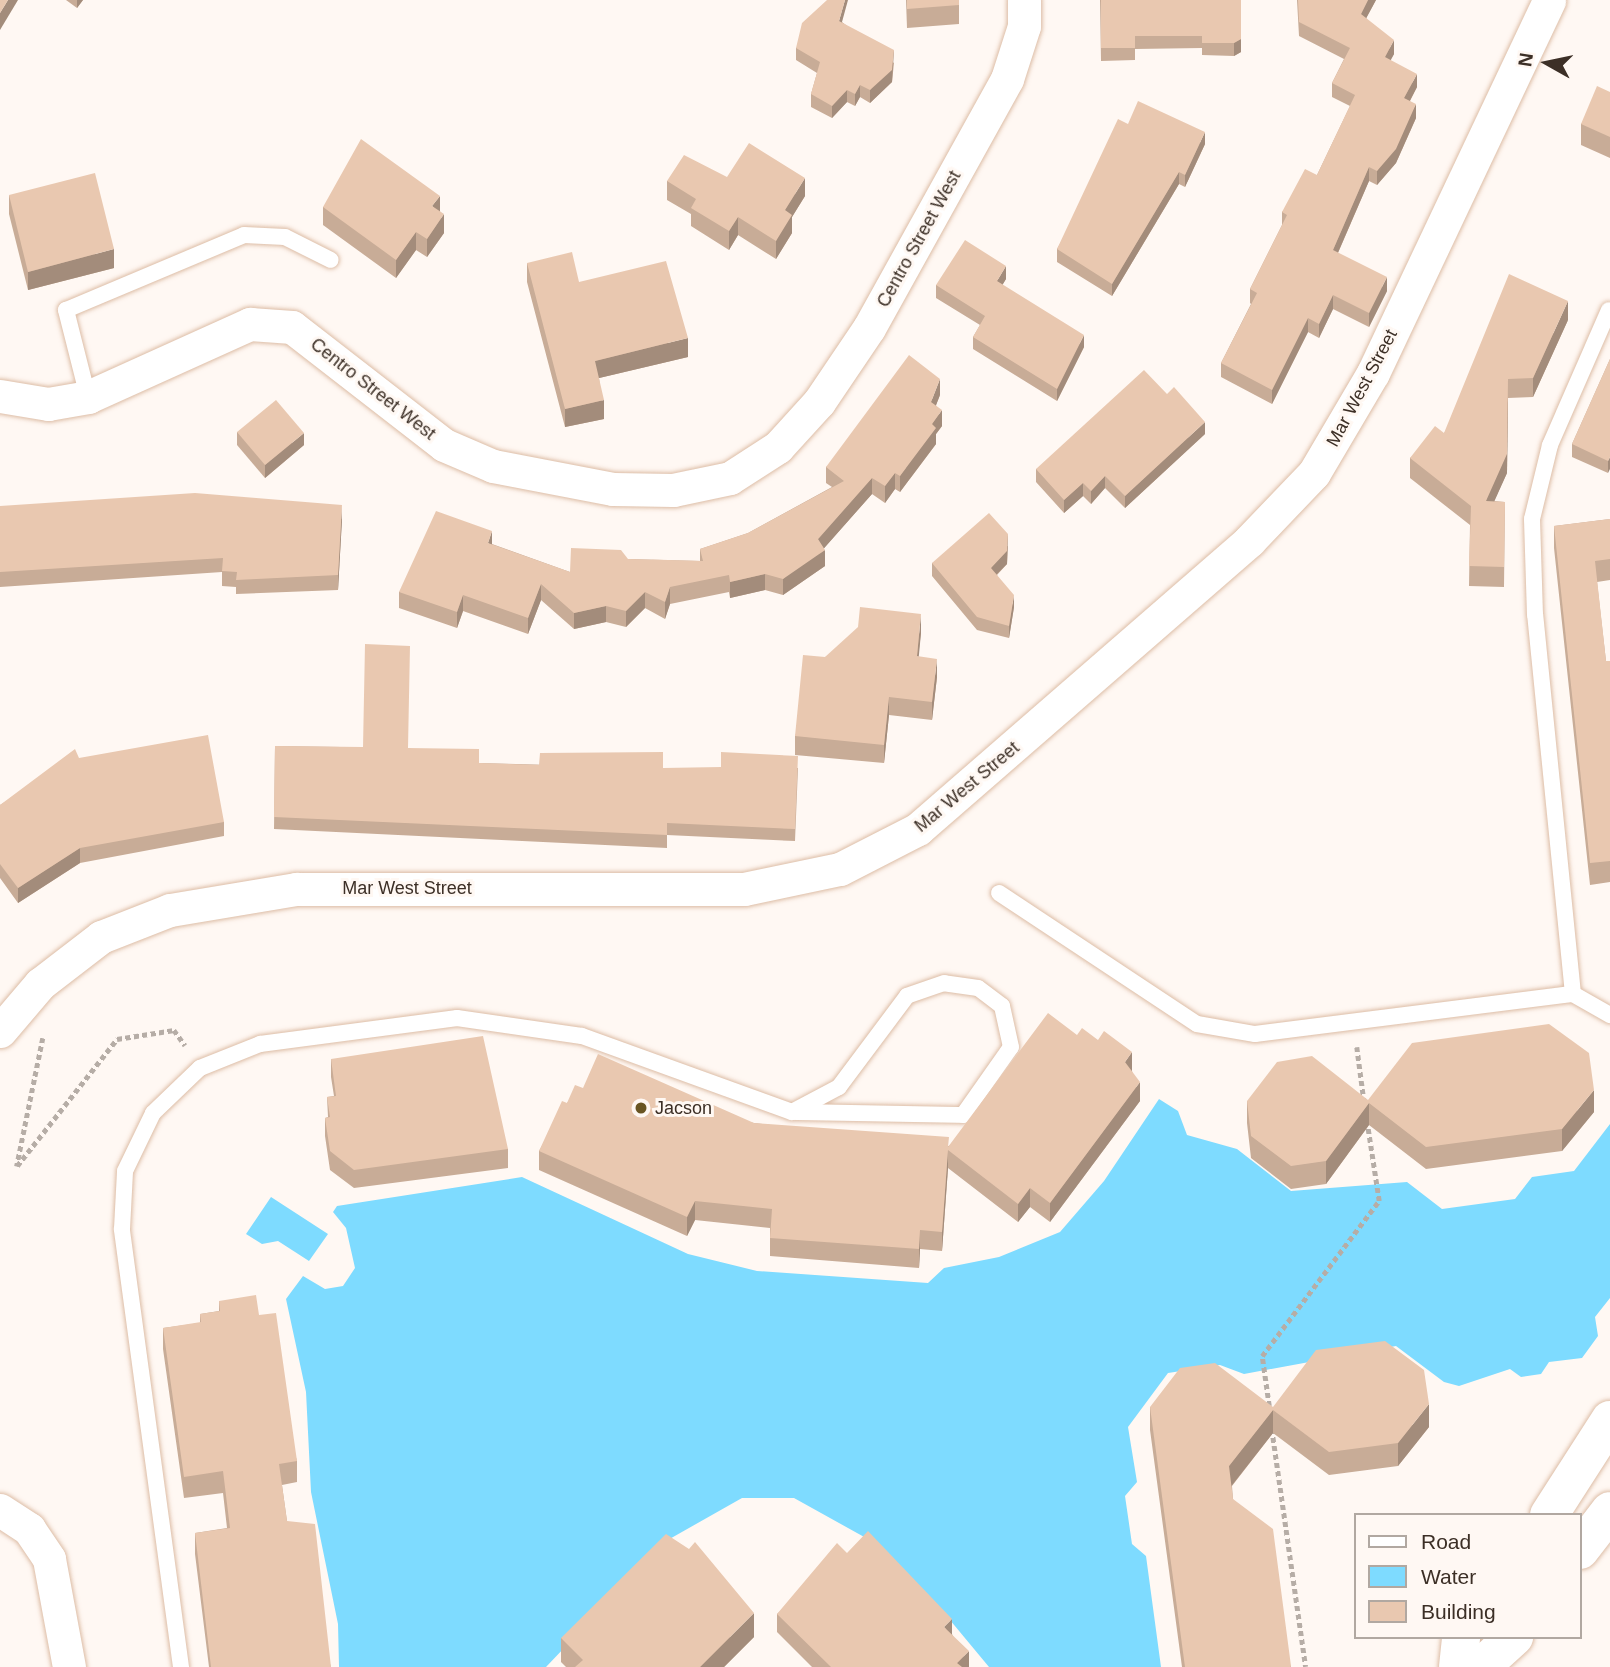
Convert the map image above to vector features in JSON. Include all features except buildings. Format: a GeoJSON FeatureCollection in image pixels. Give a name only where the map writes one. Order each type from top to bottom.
{"type":"FeatureCollection","features":[{"type":"Feature","properties":{"kind":"street","name":"Centro Street West"},"geometry":{"type":"LineString","coordinates":[[0,397],[48,404],[88,397],[250,324],[292,327],[444,445],[493,466],[613,489],[673,490],[730,478],[778,447],[819,402],[869,328],[1007,79],[1024,26],[1024,0]]}},
{"type":"Feature","properties":{"kind":"street","name":"Mar West Street"},"geometry":{"type":"LineString","coordinates":[[9,1019],[101,937],[170,910],[240,895],[370,886],[744,889],[840,869],[918,829],[1249,541],[1314,472],[1373,373],[1549,0]]}},
{"type":"Feature","properties":{"kind":"street"},"geometry":{"type":"LineString","coordinates":[[1551,1513],[1605,1442]]}},
{"type":"Feature","properties":{"kind":"street"},"geometry":{"type":"LineString","coordinates":[[0,1510],[29,1529],[49,1559],[69,1667]]}},
{"type":"Feature","properties":{"kind":"street"},"geometry":{"type":"LineString","coordinates":[[1582,1547],[1610,1511]]}},
{"type":"Feature","properties":{"kind":"street"},"geometry":{"type":"LineString","coordinates":[[1458,1667],[1461,1639]]}},
{"type":"Feature","properties":{"kind":"street"},"geometry":{"type":"LineString","coordinates":[[1481,1667],[1512,1639]]}},
{"type":"Feature","properties":{"kind":"lane"},"geometry":{"type":"LineString","coordinates":[[88,397],[66,310],[244,235],[285,237],[331,260]]}},
{"type":"Feature","properties":{"kind":"lane"},"geometry":{"type":"LineString","coordinates":[[1573,994],[1538,642],[1532,519],[1550,445],[1609,310]]}},
{"type":"Feature","properties":{"kind":"lane"},"geometry":{"type":"LineString","coordinates":[[999,894],[1196,1024],[1255,1034],[1353,1024],[1573,994],[1610,1015]]}},
{"type":"Feature","properties":{"kind":"lane"},"geometry":{"type":"LineString","coordinates":[[181,1667],[122,1228],[125,1171],[153,1113],[200,1068],[260,1044],[457,1018],[582,1036],[793,1112],[963,1115],[1011,1047],[1002,1006],[978,988],[944,983],[907,996],[839,1087],[793,1112]]}},
{"type":"Feature","properties":{"kind":"path"},"geometry":{"type":"LineString","coordinates":[[9,1019],[43,1036],[18,1166],[117,1039],[174,1030],[200,1068]]}},
{"type":"Feature","properties":{"kind":"path"},"geometry":{"type":"LineString","coordinates":[[1353,1024],[1365,1105]]}},
{"type":"Feature","properties":{"kind":"path"},"geometry":{"type":"LineString","coordinates":[[1307,1667],[1262,1356],[1379,1201],[1367,1118]]}},
{"type":"Feature","properties":{"kind":"water"},"geometry":{"type":"Polygon","coordinates":[[[1159,1099],[1178,1111],[1187,1135],[1237,1149],[1291,1191],[1407,1182],[1442,1209],[1515,1199],[1532,1177],[1574,1171],[1610,1124],[1610,1298],[1595,1317],[1598,1336],[1582,1358],[1549,1362],[1541,1374],[1521,1377],[1510,1369],[1459,1386],[1444,1382],[1396,1346],[1244,1374],[1220,1365],[1168,1373],[1128,1427],[1137,1482],[1125,1496],[1132,1544],[1146,1556],[1161,1667],[989,1667],[935,1602],[866,1538],[794,1498],[742,1498],[666,1541],[546,1667],[339,1667],[338,1624],[311,1492],[306,1392],[286,1299],[303,1276],[325,1289],[343,1286],[355,1268],[346,1228],[333,1212],[337,1206],[522,1177],[688,1254],[757,1271],[928,1283],[944,1268],[999,1257],[1060,1232],[1104,1181],[1159,1099]]]}},
{"type":"Feature","properties":{"kind":"water"},"geometry":{"type":"Polygon","coordinates":[[[271,1197],[328,1234],[309,1261],[278,1241],[262,1244],[246,1234],[271,1197]]]}},
{"type":"Feature","properties":{"kind":"place","name":"Jacson"},"geometry":{"type":"Point","coordinates":[641,1108]}}]}
